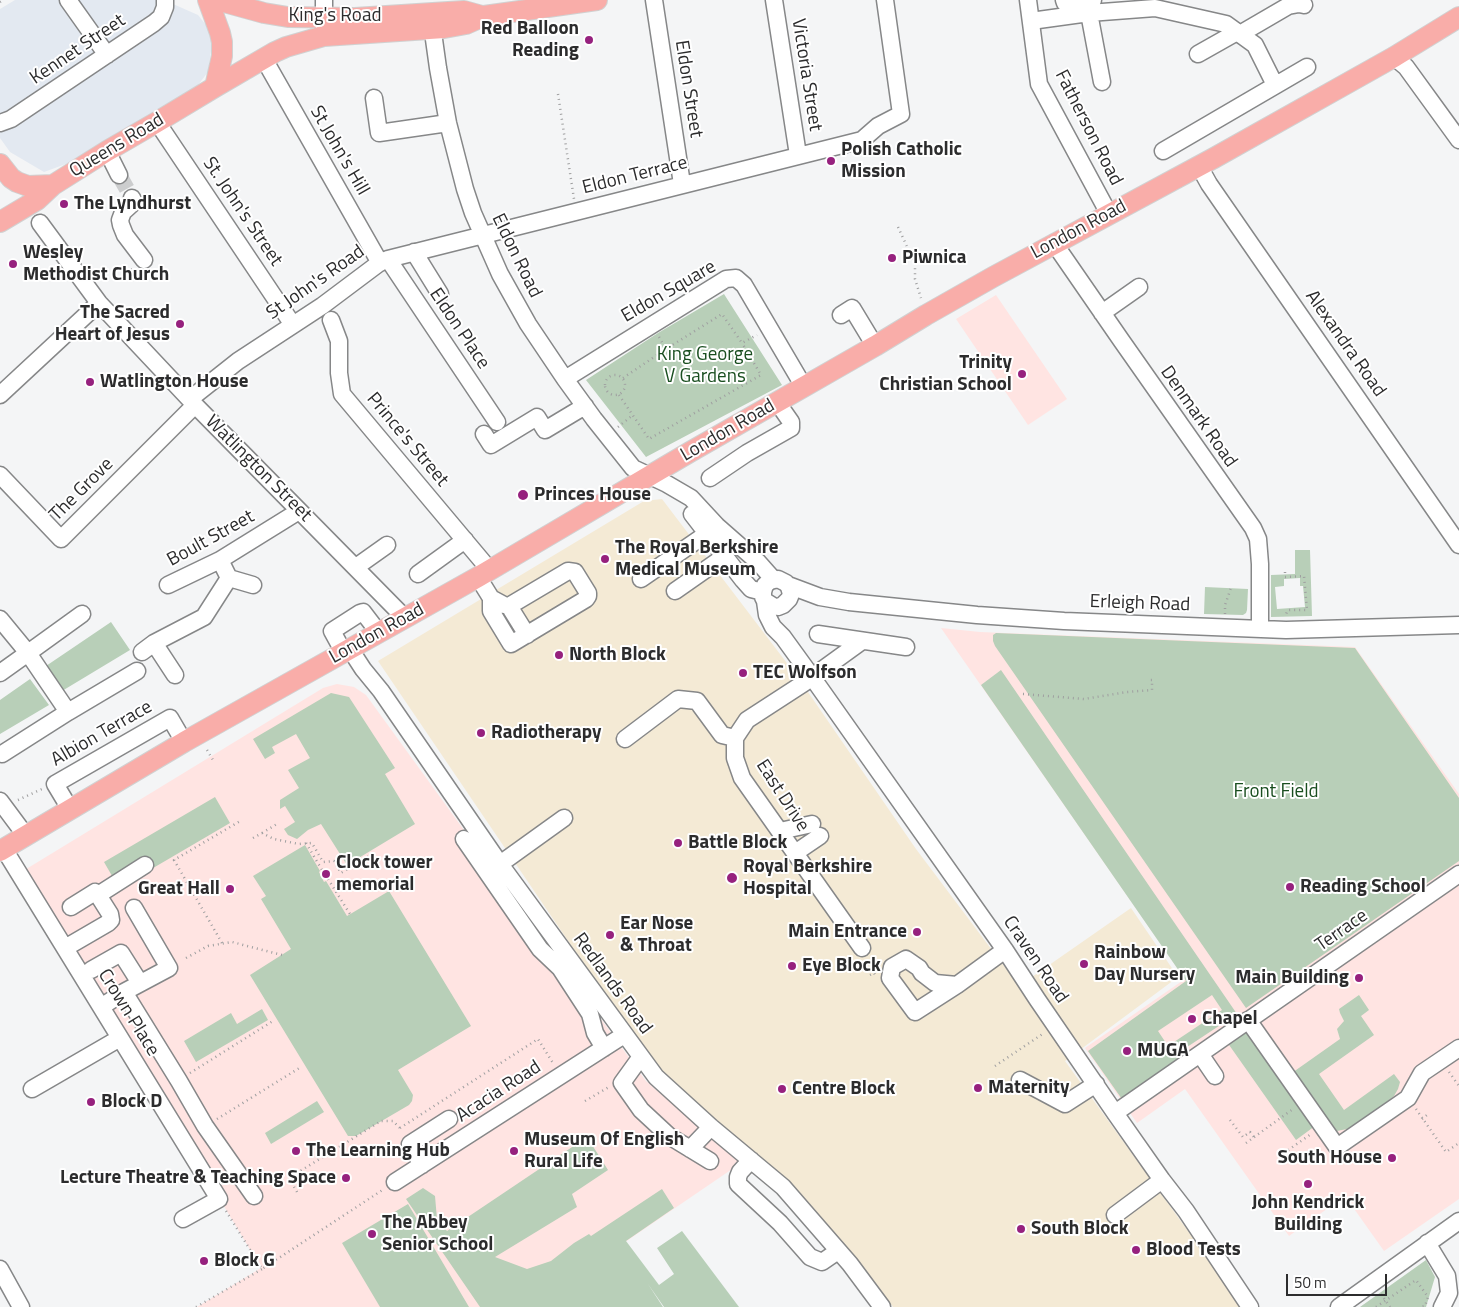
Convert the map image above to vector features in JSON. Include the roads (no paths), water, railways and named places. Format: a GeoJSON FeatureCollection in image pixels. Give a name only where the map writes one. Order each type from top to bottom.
{"type":"FeatureCollection","features":[{"type":"Feature","properties":{"kind":"main road"},"geometry":{"type":"LineString","coordinates":[[208,0],[222,42],[222,56],[214,87]]}},
{"type":"Feature","properties":{"kind":"main road","name":"King's Road"},"geometry":{"type":"LineString","coordinates":[[217,0],[280,16],[431,21],[464,11],[484,16],[590,1]]}},
{"type":"Feature","properties":{"kind":"main road","name":"London Road"},"geometry":{"type":"LineString","coordinates":[[2,850],[184,742],[484,574],[926,315],[1394,57],[1459,17]]}},
{"type":"Feature","properties":{"kind":"main road","name":"Queens Road"},"geometry":{"type":"LineString","coordinates":[[0,222],[37,200],[53,185],[107,151],[214,87],[286,47],[324,18]]}},
{"type":"Feature","properties":{"kind":"main road"},"geometry":{"type":"LineString","coordinates":[[0,164],[11,178],[17,182],[28,186],[53,185]]}},
{"type":"Feature","properties":{"kind":"street"},"geometry":{"type":"LineString","coordinates":[[68,0],[107,55]]}},
{"type":"Feature","properties":{"kind":"street","name":"Kennet Street"},"geometry":{"type":"LineString","coordinates":[[0,124],[11,119],[161,17],[165,0]]}},
{"type":"Feature","properties":{"kind":"street","name":"Eldon Street"},"geometry":{"type":"LineString","coordinates":[[654,0],[682,184]]}},
{"type":"Feature","properties":{"kind":"street","name":"Victoria Street"},"geometry":{"type":"LineString","coordinates":[[774,0],[798,156]]}},
{"type":"Feature","properties":{"kind":"street","name":"Eldon Terrace"},"geometry":{"type":"LineString","coordinates":[[482,236],[862,140],[878,126],[901,114],[884,0]]}},
{"type":"Feature","properties":{"kind":"street","name":"Fatherson Road"},"geometry":{"type":"LineString","coordinates":[[1028,0],[1039,84],[1109,214]]}},
{"type":"Feature","properties":{"kind":"street"},"geometry":{"type":"LineString","coordinates":[[1064,0],[1065,3],[1091,6],[1156,4],[1226,24],[1255,45],[1275,84]]}},
{"type":"Feature","properties":{"kind":"street"},"geometry":{"type":"LineString","coordinates":[[1198,54],[1288,6],[1304,4]]}},
{"type":"Feature","properties":{"kind":"street"},"geometry":{"type":"LineString","coordinates":[[1031,21],[1091,6]]}},
{"type":"Feature","properties":{"kind":"street"},"geometry":{"type":"LineString","coordinates":[[1091,6],[1102,82]]}},
{"type":"Feature","properties":{"kind":"street","name":"Eldon Road"},"geometry":{"type":"LineString","coordinates":[[431,21],[448,123],[465,189],[482,236],[500,274],[514,301],[565,379],[633,468],[649,477]]}},
{"type":"Feature","properties":{"kind":"street"},"geometry":{"type":"LineString","coordinates":[[1394,57],[1406,67],[1459,140]]}},
{"type":"Feature","properties":{"kind":"street","name":"St John's Hill"},"geometry":{"type":"LineString","coordinates":[[264,59],[384,261]]}},
{"type":"Feature","properties":{"kind":"street"},"geometry":{"type":"LineString","coordinates":[[1163,152],[1275,84],[1307,67]]}},
{"type":"Feature","properties":{"kind":"street"},"geometry":{"type":"LineString","coordinates":[[374,98],[380,133],[448,123]]}},
{"type":"Feature","properties":{"kind":"street","name":"St. John's Street"},"geometry":{"type":"LineString","coordinates":[[157,122],[293,325]]}},
{"type":"Feature","properties":{"kind":"street"},"geometry":{"type":"LineString","coordinates":[[107,151],[119,175]]}},
{"type":"Feature","properties":{"kind":"street","name":"Alexandra Road"},"geometry":{"type":"LineString","coordinates":[[1198,166],[1459,545]]}},
{"type":"Feature","properties":{"kind":"street"},"geometry":{"type":"LineString","coordinates":[[132,198],[134,202],[123,212],[120,220],[125,235],[144,260]]}},
{"type":"Feature","properties":{"kind":"street","name":"Watlington Street"},"geometry":{"type":"LineString","coordinates":[[40,223],[98,302],[192,402],[405,618]]}},
{"type":"Feature","properties":{"kind":"street","name":"St John's Road"},"geometry":{"type":"LineString","coordinates":[[192,402],[242,358],[322,306],[384,261],[482,236]]}},
{"type":"Feature","properties":{"kind":"street","name":"Denmark Road"},"geometry":{"type":"LineString","coordinates":[[1054,243],[1253,528],[1258,539],[1260,564],[1260,629]]}},
{"type":"Feature","properties":{"kind":"street"},"geometry":{"type":"LineString","coordinates":[[414,252],[440,294]]}},
{"type":"Feature","properties":{"kind":"street","name":"Eldon Place"},"geometry":{"type":"LineString","coordinates":[[384,261],[496,422]]}},
{"type":"Feature","properties":{"kind":"street","name":"Eldon Square"},"geometry":{"type":"LineString","coordinates":[[565,379],[726,279],[736,278],[744,285],[804,387]]}},
{"type":"Feature","properties":{"kind":"street"},"geometry":{"type":"LineString","coordinates":[[1102,313],[1139,287]]}},
{"type":"Feature","properties":{"kind":"street"},"geometry":{"type":"LineString","coordinates":[[0,395],[98,302]]}},
{"type":"Feature","properties":{"kind":"street"},"geometry":{"type":"LineString","coordinates":[[841,315],[852,308],[875,346]]}},
{"type":"Feature","properties":{"kind":"street","name":"Prince's Street"},"geometry":{"type":"LineString","coordinates":[[331,320],[339,341],[339,373],[342,394],[465,540],[484,574],[491,598],[491,611],[511,644],[527,635]]}},
{"type":"Feature","properties":{"kind":"street","name":"The Grove"},"geometry":{"type":"LineString","coordinates":[[0,475],[61,540],[192,402]]}},
{"type":"Feature","properties":{"kind":"street"},"geometry":{"type":"LineString","coordinates":[[710,478],[791,428],[791,422],[777,402]]}},
{"type":"Feature","properties":{"kind":"street"},"geometry":{"type":"LineString","coordinates":[[484,434],[491,445],[537,417],[545,430],[585,406]]}},
{"type":"Feature","properties":{"kind":"street","name":"Craven Road"},"geometry":{"type":"LineString","coordinates":[[649,477],[692,498],[712,530],[725,556],[751,589],[777,594]]}},
{"type":"Feature","properties":{"kind":"street","name":"Boult Street"},"geometry":{"type":"LineString","coordinates":[[168,585],[220,560],[299,511]]}},
{"type":"Feature","properties":{"kind":"street"},"geometry":{"type":"LineString","coordinates":[[640,579],[712,530]]}},
{"type":"Feature","properties":{"kind":"street","name":"Craven Road"},"geometry":{"type":"LineString","coordinates":[[712,530],[758,562],[777,594]]}},
{"type":"Feature","properties":{"kind":"street"},"geometry":{"type":"LineString","coordinates":[[418,574],[465,540]]}},
{"type":"Feature","properties":{"kind":"street"},"geometry":{"type":"LineString","coordinates":[[356,567],[386,546]]}},
{"type":"Feature","properties":{"kind":"street"},"geometry":{"type":"LineString","coordinates":[[675,591],[725,556]]}},
{"type":"Feature","properties":{"kind":"street"},"geometry":{"type":"LineString","coordinates":[[220,560],[229,578],[253,585]]}},
{"type":"Feature","properties":{"kind":"street"},"geometry":{"type":"LineString","coordinates":[[491,598],[509,606],[527,635],[586,599],[588,593],[575,572],[568,570],[509,606]]}},
{"type":"Feature","properties":{"kind":"street"},"geometry":{"type":"LineString","coordinates":[[175,675],[148,647],[204,618],[229,578]]}},
{"type":"Feature","properties":{"kind":"street","name":"Erleigh Road"},"geometry":{"type":"LineString","coordinates":[[777,594],[820,596],[849,602],[1064,621],[1286,630],[1459,625]]}},
{"type":"Feature","properties":{"kind":"street","name":"Craven Road"},"geometry":{"type":"LineString","coordinates":[[777,594],[767,615],[772,627],[783,637],[812,677],[1005,950],[1115,1113],[1186,1211],[1250,1307]]}},
{"type":"Feature","properties":{"kind":"street","name":"Redlands Road"},"geometry":{"type":"LineString","coordinates":[[378,633],[363,612],[332,631],[381,691],[500,864],[640,1058],[656,1077],[711,1127],[783,1186],[838,1250],[882,1307]]}},
{"type":"Feature","properties":{"kind":"street"},"geometry":{"type":"LineString","coordinates":[[0,673],[82,614]]}},
{"type":"Feature","properties":{"kind":"street"},"geometry":{"type":"LineString","coordinates":[[0,619],[28,653],[68,712]]}},
{"type":"Feature","properties":{"kind":"street"},"geometry":{"type":"LineString","coordinates":[[818,634],[906,647]]}},
{"type":"Feature","properties":{"kind":"street"},"geometry":{"type":"LineString","coordinates":[[625,739],[678,699],[697,701],[722,735],[735,738],[747,720],[862,641]]}},
{"type":"Feature","properties":{"kind":"street"},"geometry":{"type":"LineString","coordinates":[[2,754],[137,671]]}},
{"type":"Feature","properties":{"kind":"street","name":"Albion Terrace"},"geometry":{"type":"LineString","coordinates":[[70,809],[55,784],[170,718],[184,742]]}},
{"type":"Feature","properties":{"kind":"street","name":"East Drive"},"geometry":{"type":"LineString","coordinates":[[735,738],[735,758],[742,778],[862,948]]}},
{"type":"Feature","properties":{"kind":"street"},"geometry":{"type":"LineString","coordinates":[[6,802],[26,836]]}},
{"type":"Feature","properties":{"kind":"street"},"geometry":{"type":"LineString","coordinates":[[500,864],[564,818]]}},
{"type":"Feature","properties":{"kind":"street"},"geometry":{"type":"LineString","coordinates":[[780,831],[816,830],[795,853]]}},
{"type":"Feature","properties":{"kind":"street"},"geometry":{"type":"LineString","coordinates":[[464,839],[540,949],[560,968],[590,1014],[595,1033],[604,1048]]}},
{"type":"Feature","properties":{"kind":"street","name":"Crown Place"},"geometry":{"type":"LineString","coordinates":[[2,850],[65,948],[219,1199],[183,1219]]}},
{"type":"Feature","properties":{"kind":"street"},"geometry":{"type":"LineString","coordinates":[[98,895],[145,865]]}},
{"type":"Feature","properties":{"kind":"street","name":"Terrace"},"geometry":{"type":"LineString","coordinates":[[1115,1113],[1459,874]]}},
{"type":"Feature","properties":{"kind":"street"},"geometry":{"type":"LineString","coordinates":[[65,948],[111,920],[110,914],[95,892],[71,907]]}},
{"type":"Feature","properties":{"kind":"street"},"geometry":{"type":"LineString","coordinates":[[101,1007],[124,992],[169,968],[134,908]]}},
{"type":"Feature","properties":{"kind":"street"},"geometry":{"type":"LineString","coordinates":[[957,985],[1005,950]]}},
{"type":"Feature","properties":{"kind":"street"},"geometry":{"type":"LineString","coordinates":[[91,970],[121,952],[140,983]]}},
{"type":"Feature","properties":{"kind":"street"},"geometry":{"type":"LineString","coordinates":[[124,992],[205,1126],[254,1196]]}},
{"type":"Feature","properties":{"kind":"street"},"geometry":{"type":"LineString","coordinates":[[1248,1020],[1337,1147],[1408,1098],[1422,1073],[1459,1048]]}},
{"type":"Feature","properties":{"kind":"street","name":"Acacia Road"},"geometry":{"type":"LineString","coordinates":[[395,1182],[624,1035]]}},
{"type":"Feature","properties":{"kind":"street"},"geometry":{"type":"LineString","coordinates":[[32,1089],[120,1038]]}},
{"type":"Feature","properties":{"kind":"street"},"geometry":{"type":"LineString","coordinates":[[1200,1054],[1215,1076]]}},
{"type":"Feature","properties":{"kind":"street"},"geometry":{"type":"LineString","coordinates":[[640,1058],[622,1083],[642,1110],[670,1136],[710,1161]]}},
{"type":"Feature","properties":{"kind":"street"},"geometry":{"type":"LineString","coordinates":[[1020,1080],[1066,1104],[1096,1084]]}},
{"type":"Feature","properties":{"kind":"street"},"geometry":{"type":"LineString","coordinates":[[422,1165],[410,1144],[449,1120]]}},
{"type":"Feature","properties":{"kind":"street"},"geometry":{"type":"LineString","coordinates":[[690,1149],[711,1127]]}},
{"type":"Feature","properties":{"kind":"street"},"geometry":{"type":"LineString","coordinates":[[751,1160],[740,1172],[738,1184],[780,1223],[810,1257],[822,1262],[838,1250]]}},
{"type":"Feature","properties":{"kind":"street"},"geometry":{"type":"LineString","coordinates":[[1115,1214],[1162,1180]]}},
{"type":"Feature","properties":{"kind":"street"},"geometry":{"type":"LineString","coordinates":[[1339,1307],[1459,1221]]}},
{"type":"Feature","properties":{"kind":"street"},"geometry":{"type":"LineString","coordinates":[[1427,1243],[1446,1276],[1449,1293],[1442,1307]]}},
{"type":"Feature","properties":{"kind":"street"},"geometry":{"type":"LineString","coordinates":[[2,1279],[20,1307]]}},
{"type":"Feature","properties":{"kind":"tunnel"},"geometry":{"type":"LineString","coordinates":[[119,175],[132,198]]}},
{"type":"Feature","properties":{"kind":"place","name":"Red Balloon Reading"},"geometry":{"type":"Point","coordinates":[589,40]}},
{"type":"Feature","properties":{"kind":"place","name":"Polish Catholic Mission"},"geometry":{"type":"Point","coordinates":[831,161]}},
{"type":"Feature","properties":{"kind":"place","name":"The Lyndhurst"},"geometry":{"type":"Point","coordinates":[64,204]}},
{"type":"Feature","properties":{"kind":"place","name":"Piwnica"},"geometry":{"type":"Point","coordinates":[892,258]}},
{"type":"Feature","properties":{"kind":"place","name":"Wesley Methodist Church"},"geometry":{"type":"Point","coordinates":[13,264]}},
{"type":"Feature","properties":{"kind":"place","name":"The Sacred Heart of Jesus"},"geometry":{"type":"Point","coordinates":[180,324]}},
{"type":"Feature","properties":{"kind":"place","name":"Trinity Christian School"},"geometry":{"type":"Point","coordinates":[1022,374]}},
{"type":"Feature","properties":{"kind":"place","name":"Watlington House"},"geometry":{"type":"Point","coordinates":[90,382]}},
{"type":"Feature","properties":{"kind":"place","name":"Princes House"},"geometry":{"type":"Point","coordinates":[523,495]}},
{"type":"Feature","properties":{"kind":"place","name":"The Royal Berkshire Medical Museum"},"geometry":{"type":"Point","coordinates":[605,559]}},
{"type":"Feature","properties":{"kind":"place","name":"North Block"},"geometry":{"type":"Point","coordinates":[559,655]}},
{"type":"Feature","properties":{"kind":"place","name":"TEC Wolfson"},"geometry":{"type":"Point","coordinates":[743,673]}},
{"type":"Feature","properties":{"kind":"place","name":"Radiotherapy"},"geometry":{"type":"Point","coordinates":[481,733]}},
{"type":"Feature","properties":{"kind":"place","name":"Battle Block"},"geometry":{"type":"Point","coordinates":[678,843]}},
{"type":"Feature","properties":{"kind":"place","name":"Clock tower memorial"},"geometry":{"type":"Point","coordinates":[326,874]}},
{"type":"Feature","properties":{"kind":"place","name":"Royal Berkshire Hospital"},"geometry":{"type":"Point","coordinates":[732,878]}},
{"type":"Feature","properties":{"kind":"place","name":"Reading School"},"geometry":{"type":"Point","coordinates":[1290,887]}},
{"type":"Feature","properties":{"kind":"place","name":"Great Hall"},"geometry":{"type":"Point","coordinates":[230,889]}},
{"type":"Feature","properties":{"kind":"place","name":"Main Entrance"},"geometry":{"type":"Point","coordinates":[917,932]}},
{"type":"Feature","properties":{"kind":"place","name":"Ear Nose & Throat"},"geometry":{"type":"Point","coordinates":[610,935]}},
{"type":"Feature","properties":{"kind":"place","name":"Rainbow Day Nursery"},"geometry":{"type":"Point","coordinates":[1084,964]}},
{"type":"Feature","properties":{"kind":"place","name":"Eye Block"},"geometry":{"type":"Point","coordinates":[792,966]}},
{"type":"Feature","properties":{"kind":"place","name":"Main Building"},"geometry":{"type":"Point","coordinates":[1359,978]}},
{"type":"Feature","properties":{"kind":"place","name":"Chapel"},"geometry":{"type":"Point","coordinates":[1192,1019]}},
{"type":"Feature","properties":{"kind":"place","name":"MUGA"},"geometry":{"type":"Point","coordinates":[1127,1051]}},
{"type":"Feature","properties":{"kind":"place","name":"Maternity"},"geometry":{"type":"Point","coordinates":[978,1088]}},
{"type":"Feature","properties":{"kind":"place","name":"Centre Block"},"geometry":{"type":"Point","coordinates":[782,1089]}},
{"type":"Feature","properties":{"kind":"place","name":"Block D"},"geometry":{"type":"Point","coordinates":[91,1102]}},
{"type":"Feature","properties":{"kind":"place","name":"The Learning Hub"},"geometry":{"type":"Point","coordinates":[296,1151]}},
{"type":"Feature","properties":{"kind":"place","name":"Museum Of English Rural Life"},"geometry":{"type":"Point","coordinates":[514,1151]}},
{"type":"Feature","properties":{"kind":"place","name":"South House"},"geometry":{"type":"Point","coordinates":[1392,1158]}},
{"type":"Feature","properties":{"kind":"place","name":"Lecture Theatre & Teaching Space"},"geometry":{"type":"Point","coordinates":[346,1178]}},
{"type":"Feature","properties":{"kind":"place","name":"John Kendrick Building"},"geometry":{"type":"Point","coordinates":[1308,1184]}},
{"type":"Feature","properties":{"kind":"place","name":"South Block"},"geometry":{"type":"Point","coordinates":[1021,1229]}},
{"type":"Feature","properties":{"kind":"place","name":"The Abbey Senior School"},"geometry":{"type":"Point","coordinates":[372,1234]}},
{"type":"Feature","properties":{"kind":"place","name":"Blood Tests"},"geometry":{"type":"Point","coordinates":[1136,1250]}},
{"type":"Feature","properties":{"kind":"place","name":"Block G"},"geometry":{"type":"Point","coordinates":[204,1261]}},
{"type":"Feature","properties":{"kind":"park label","name":"King George V Gardens"},"geometry":{"type":"Point","coordinates":[705,366]}},
{"type":"Feature","properties":{"kind":"park label","name":"Front Field"},"geometry":{"type":"Point","coordinates":[1276,792]}}]}
